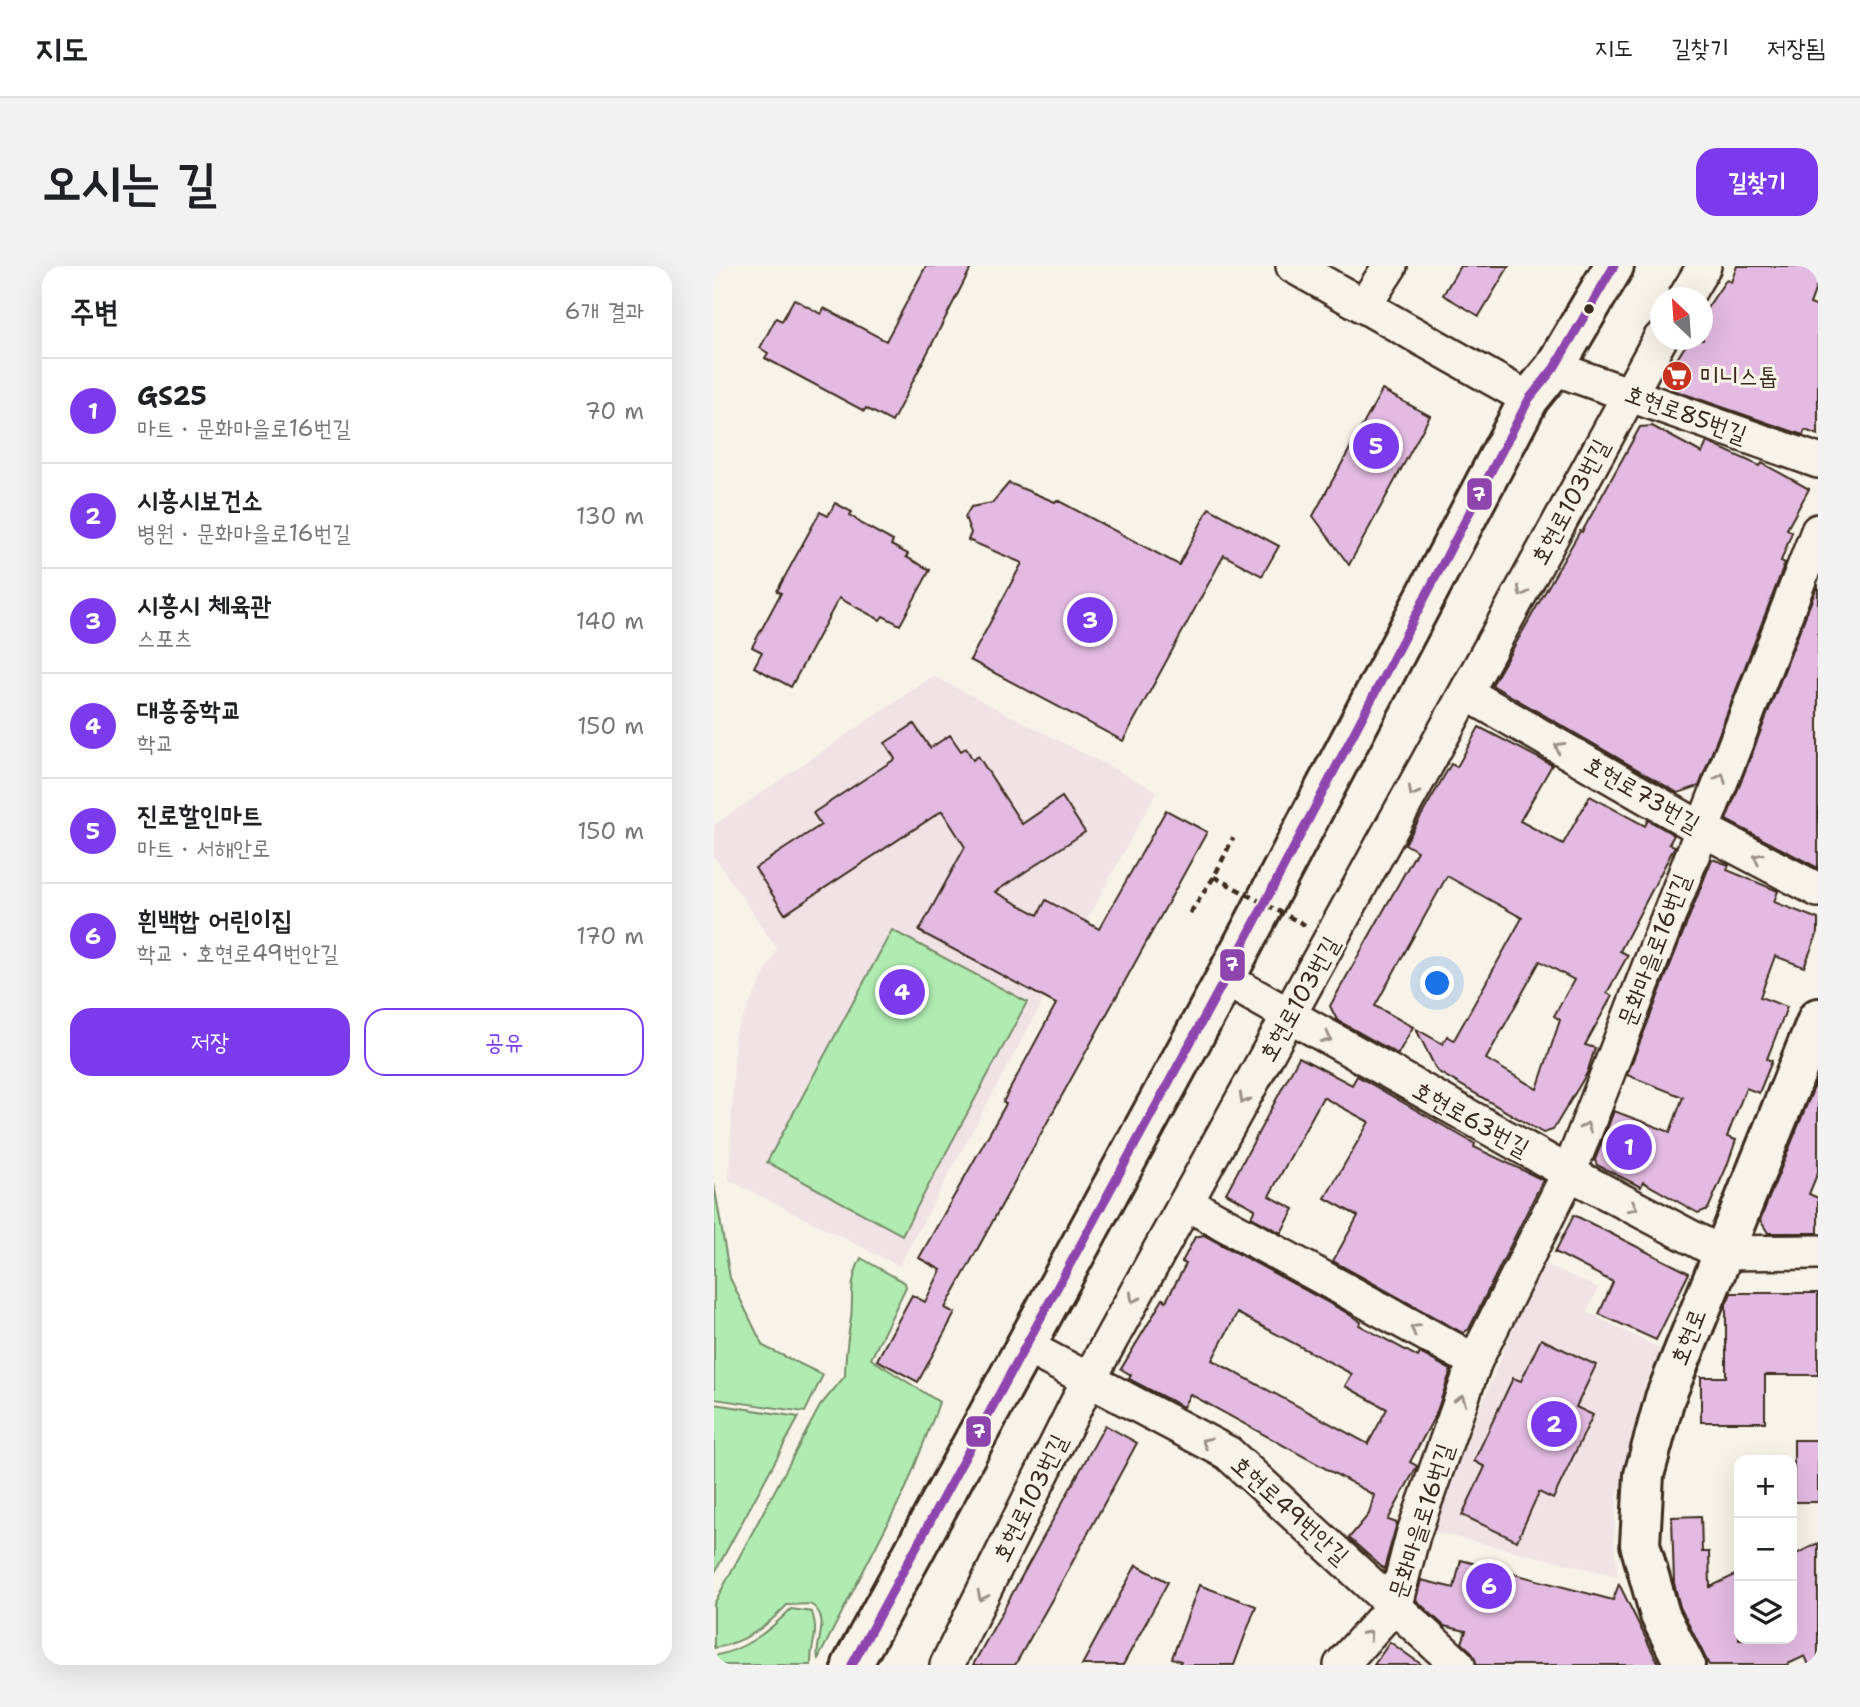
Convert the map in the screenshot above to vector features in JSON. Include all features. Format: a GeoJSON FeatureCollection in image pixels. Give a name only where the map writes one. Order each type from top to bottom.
{"type":"FeatureCollection","features":[{"type":"Feature","properties":{"kind":"main road"},"geometry":{"type":"LineString","coordinates":[[852,1665],[1225,979],[1529,399],[1554,368],[1614,266]]}},
{"type":"Feature","properties":{"kind":"main road","name":"호현로"},"geometry":{"type":"LineString","coordinates":[[1685,1665],[1660,1615],[1640,1544],[1644,1475],[1665,1398],[1721,1253],[1818,1018]]}},
{"type":"Feature","properties":{"kind":"street"},"geometry":{"type":"LineString","coordinates":[[1293,266],[1529,399]]}},
{"type":"Feature","properties":{"kind":"street"},"geometry":{"type":"LineString","coordinates":[[1364,306],[1390,266]]}},
{"type":"Feature","properties":{"kind":"street"},"geometry":{"type":"LineString","coordinates":[[1692,287],[1704,266]]}},
{"type":"Feature","properties":{"kind":"street","name":"호현로103번길"},"geometry":{"type":"LineString","coordinates":[[947,1665],[1088,1381],[1468,694],[1628,394],[1654,350]]}},
{"type":"Feature","properties":{"kind":"street","name":"호현로85번길"},"geometry":{"type":"LineString","coordinates":[[1554,368],[1818,461]]}},
{"type":"Feature","properties":{"kind":"street","name":"문화마을로16번길"},"geometry":{"type":"LineString","coordinates":[[1341,1665],[1395,1605],[1412,1535],[1475,1361],[1569,1173],[1700,828],[1818,531]]}},
{"type":"Feature","properties":{"kind":"street","name":"호현로73번길"},"geometry":{"type":"LineString","coordinates":[[1468,694],[1700,828],[1818,890]]}},
{"type":"Feature","properties":{"kind":"street","name":"호현로63번길"},"geometry":{"type":"LineString","coordinates":[[1225,979],[1569,1173],[1721,1253]]}},
{"type":"Feature","properties":{"kind":"street"},"geometry":{"type":"LineString","coordinates":[[1186,1203],[1475,1361]]}},
{"type":"Feature","properties":{"kind":"street"},"geometry":{"type":"LineString","coordinates":[[1721,1253],[1818,1252]]}},
{"type":"Feature","properties":{"kind":"street","name":"호현로49번안길"},"geometry":{"type":"LineString","coordinates":[[1025,1346],[1228,1453],[1458,1665]]}},
{"type":"Feature","properties":{"kind":"path"},"geometry":{"type":"LineString","coordinates":[[1190,913],[1214,877],[1233,838]]}},
{"type":"Feature","properties":{"kind":"path"},"geometry":{"type":"LineString","coordinates":[[1214,877],[1305,925]]}},
{"type":"Feature","properties":{"kind":"shaded area"},"geometry":{"type":"Polygon","coordinates":[[[933,676],[1157,791],[899,1266],[729,1180],[735,1034],[777,949],[714,856],[714,825],[933,676]]]}},
{"type":"Feature","properties":{"kind":"shaded area"},"geometry":{"type":"Polygon","coordinates":[[[1540,1262],[1598,1288],[1587,1312],[1661,1349],[1645,1385],[1616,1504],[1614,1545],[1618,1576],[1434,1532],[1431,1528],[1540,1262]]]}},
{"type":"Feature","properties":{"kind":"green space"},"geometry":{"type":"Polygon","coordinates":[[[892,930],[1027,1002],[902,1235],[767,1162],[892,930]]]}},
{"type":"Feature","properties":{"kind":"green space"},"geometry":{"type":"Polygon","coordinates":[[[714,1184],[730,1278],[763,1346],[823,1375],[805,1412],[714,1399],[714,1184]]]}},
{"type":"Feature","properties":{"kind":"green space"},"geometry":{"type":"Polygon","coordinates":[[[861,1258],[905,1283],[906,1287],[871,1359],[939,1402],[935,1414],[906,1488],[818,1659],[822,1623],[817,1609],[810,1604],[787,1605],[754,1633],[714,1648],[714,1604],[820,1406],[845,1376],[853,1284],[861,1258]]]}},
{"type":"Feature","properties":{"kind":"green space"},"geometry":{"type":"Polygon","coordinates":[[[714,1404],[799,1417],[714,1574],[714,1404]]]}},
{"type":"Feature","properties":{"kind":"green space"},"geometry":{"type":"Polygon","coordinates":[[[791,1609],[812,1612],[815,1634],[811,1665],[714,1665],[714,1656],[736,1649],[756,1638],[791,1609]]]}},
{"type":"Feature","properties":{"kind":"building"},"geometry":{"type":"Polygon","coordinates":[[[926,266],[972,266],[892,422],[866,408],[864,411],[765,358],[768,353],[760,348],[776,318],[782,321],[794,299],[821,314],[824,308],[886,341],[926,266]]]}},
{"type":"Feature","properties":{"kind":"building"},"geometry":{"type":"Polygon","coordinates":[[[1460,266],[1509,266],[1479,316],[1443,295],[1460,266]]]}},
{"type":"Feature","properties":{"kind":"building"},"geometry":{"type":"Polygon","coordinates":[[[1737,266],[1810,266],[1818,269],[1818,282],[1810,304],[1818,307],[1818,435],[1805,430],[1803,435],[1673,390],[1668,381],[1683,350],[1713,350],[1713,299],[1726,280],[1731,282],[1737,266]]]}},
{"type":"Feature","properties":{"kind":"building"},"geometry":{"type":"Polygon","coordinates":[[[1382,390],[1430,416],[1349,565],[1313,516],[1382,390]]]}},
{"type":"Feature","properties":{"kind":"building"},"geometry":{"type":"Polygon","coordinates":[[[1652,426],[1702,453],[1707,442],[1760,466],[1762,463],[1809,489],[1787,529],[1792,532],[1781,561],[1785,563],[1699,786],[1678,793],[1492,685],[1640,427],[1652,426]]]}},
{"type":"Feature","properties":{"kind":"building"},"geometry":{"type":"Polygon","coordinates":[[[1009,483],[1055,502],[1057,500],[1179,565],[1209,508],[1279,546],[1262,576],[1224,555],[1123,741],[970,660],[1022,563],[968,540],[971,533],[965,517],[971,507],[992,503],[1009,483]]]}},
{"type":"Feature","properties":{"kind":"building"},"geometry":{"type":"Polygon","coordinates":[[[835,503],[852,512],[850,515],[862,524],[893,541],[891,545],[908,554],[906,557],[930,570],[900,625],[883,616],[880,620],[839,598],[791,687],[754,667],[762,652],[752,647],[781,593],[777,591],[820,512],[828,516],[835,503]]]}},
{"type":"Feature","properties":{"kind":"building"},"geometry":{"type":"Polygon","coordinates":[[[1818,584],[1818,868],[1726,820],[1818,584]]]}},
{"type":"Feature","properties":{"kind":"building"},"geometry":{"type":"Polygon","coordinates":[[[914,724],[930,748],[950,735],[961,751],[966,748],[973,760],[978,756],[1022,824],[1062,797],[1085,832],[995,892],[1038,915],[1046,900],[1099,929],[1166,810],[1207,832],[945,1308],[955,1313],[918,1382],[877,1360],[912,1295],[925,1302],[941,1270],[919,1258],[1006,1104],[1003,1102],[1056,1004],[919,931],[965,847],[942,811],[785,914],[755,868],[821,825],[813,813],[895,759],[885,743],[914,724]]]}},
{"type":"Feature","properties":{"kind":"building"},"geometry":{"type":"Polygon","coordinates":[[[1479,727],[1552,765],[1520,821],[1563,844],[1590,796],[1645,826],[1648,820],[1674,835],[1669,844],[1675,846],[1620,951],[1628,955],[1607,993],[1612,996],[1585,1045],[1595,1048],[1587,1073],[1553,1130],[1543,1133],[1437,1071],[1416,1029],[1443,1044],[1447,1036],[1454,1040],[1522,918],[1447,876],[1375,1006],[1413,1027],[1398,1054],[1337,1020],[1330,1006],[1417,851],[1405,844],[1451,764],[1457,767],[1479,727]],[[1540,961],[1486,1059],[1537,1089],[1560,1020],[1554,1016],[1574,980],[1540,961]]]}},
{"type":"Feature","properties":{"kind":"building"},"geometry":{"type":"Polygon","coordinates":[[[1712,859],[1729,865],[1727,870],[1778,891],[1774,902],[1818,919],[1818,932],[1804,967],[1775,956],[1760,997],[1787,1007],[1767,1059],[1772,1061],[1759,1093],[1746,1088],[1727,1137],[1736,1140],[1727,1166],[1708,1209],[1698,1213],[1643,1182],[1641,1187],[1597,1165],[1595,1160],[1614,1111],[1670,1132],[1683,1097],[1627,1075],[1712,859]]]}},
{"type":"Feature","properties":{"kind":"building"},"geometry":{"type":"Polygon","coordinates":[[[1299,1057],[1352,1085],[1357,1076],[1475,1144],[1474,1147],[1543,1180],[1469,1329],[1463,1333],[1333,1261],[1358,1216],[1325,1198],[1369,1122],[1323,1097],[1269,1196],[1294,1209],[1281,1233],[1251,1217],[1255,1209],[1226,1193],[1299,1057]]]}},
{"type":"Feature","properties":{"kind":"building"},"geometry":{"type":"Polygon","coordinates":[[[1818,1077],[1818,1172],[1809,1194],[1818,1198],[1818,1233],[1768,1233],[1760,1220],[1818,1077]]]}},
{"type":"Feature","properties":{"kind":"building"},"geometry":{"type":"Polygon","coordinates":[[[1574,1215],[1689,1273],[1656,1340],[1599,1314],[1613,1282],[1555,1252],[1574,1215]]]}},
{"type":"Feature","properties":{"kind":"building"},"geometry":{"type":"Polygon","coordinates":[[[1204,1235],[1342,1310],[1361,1322],[1359,1325],[1418,1357],[1420,1353],[1451,1370],[1436,1414],[1410,1462],[1417,1466],[1388,1520],[1397,1523],[1384,1569],[1349,1538],[1369,1514],[1374,1495],[1190,1394],[1183,1407],[1129,1379],[1131,1375],[1121,1369],[1163,1299],[1166,1301],[1186,1264],[1182,1262],[1195,1237],[1204,1235]],[[1237,1313],[1212,1360],[1368,1444],[1387,1409],[1345,1386],[1352,1374],[1237,1313]]]}},
{"type":"Feature","properties":{"kind":"building"},"geometry":{"type":"Polygon","coordinates":[[[1731,1293],[1818,1293],[1818,1375],[1765,1375],[1765,1422],[1701,1422],[1701,1377],[1726,1377],[1726,1304],[1731,1293]]]}},
{"type":"Feature","properties":{"kind":"building"},"geometry":{"type":"Polygon","coordinates":[[[1541,1339],[1596,1365],[1576,1407],[1593,1415],[1553,1499],[1539,1492],[1517,1541],[1462,1515],[1485,1467],[1474,1461],[1513,1378],[1521,1381],[1541,1339]]]}},
{"type":"Feature","properties":{"kind":"building"},"geometry":{"type":"Polygon","coordinates":[[[1105,1425],[1137,1443],[1055,1594],[1015,1665],[973,1665],[1105,1425]]]}},
{"type":"Feature","properties":{"kind":"building"},"geometry":{"type":"Polygon","coordinates":[[[1794,1440],[1818,1440],[1818,1502],[1797,1502],[1797,1455],[1794,1455],[1794,1440]]]}},
{"type":"Feature","properties":{"kind":"building"},"geometry":{"type":"Polygon","coordinates":[[[1701,1516],[1702,1552],[1709,1552],[1710,1587],[1734,1575],[1734,1644],[1797,1644],[1797,1554],[1818,1543],[1818,1665],[1809,1665],[1805,1656],[1786,1665],[1709,1665],[1680,1607],[1674,1583],[1672,1517],[1701,1516]]]}},
{"type":"Feature","properties":{"kind":"building"},"geometry":{"type":"Polygon","coordinates":[[[1461,1560],[1613,1600],[1619,1584],[1659,1665],[1477,1665],[1471,1651],[1462,1643],[1466,1631],[1444,1626],[1416,1600],[1421,1580],[1454,1588],[1461,1560]]]}},
{"type":"Feature","properties":{"kind":"building"},"geometry":{"type":"Polygon","coordinates":[[[1136,1565],[1168,1582],[1123,1665],[1082,1665],[1136,1565]]]}},
{"type":"Feature","properties":{"kind":"building"},"geometry":{"type":"Polygon","coordinates":[[[1199,1585],[1256,1606],[1234,1665],[1179,1665],[1181,1661],[1172,1658],[1199,1585]]]}},
{"type":"Feature","properties":{"kind":"building"},"geometry":{"type":"Polygon","coordinates":[[[1390,1642],[1422,1665],[1374,1665],[1390,1642]]]}},
{"type":"Feature","properties":{"kind":"transit line","name":"7"},"geometry":{"type":"LineString","coordinates":[[852,1665],[1225,979],[1529,399],[1554,368],[1614,266]]}},
{"type":"Feature","properties":{"kind":"place","name":"미니스톱"},"geometry":{"type":"Point","coordinates":[1677,376]}},
{"type":"Feature","properties":{"kind":"place","name":"진로할인마트"},"geometry":{"type":"Point","coordinates":[1376,446]}},
{"type":"Feature","properties":{"kind":"place","name":"시흥시 체육관"},"geometry":{"type":"Point","coordinates":[1090,620]}},
{"type":"Feature","properties":{"kind":"place","name":"대흥중학교"},"geometry":{"type":"Point","coordinates":[902,992]}},
{"type":"Feature","properties":{"kind":"place","name":"GS25"},"geometry":{"type":"Point","coordinates":[1629,1147]}},
{"type":"Feature","properties":{"kind":"place","name":"시흥시보건소"},"geometry":{"type":"Point","coordinates":[1554,1424]}},
{"type":"Feature","properties":{"kind":"place","name":"흰백합 어린이집"},"geometry":{"type":"Point","coordinates":[1489,1586]}}]}
